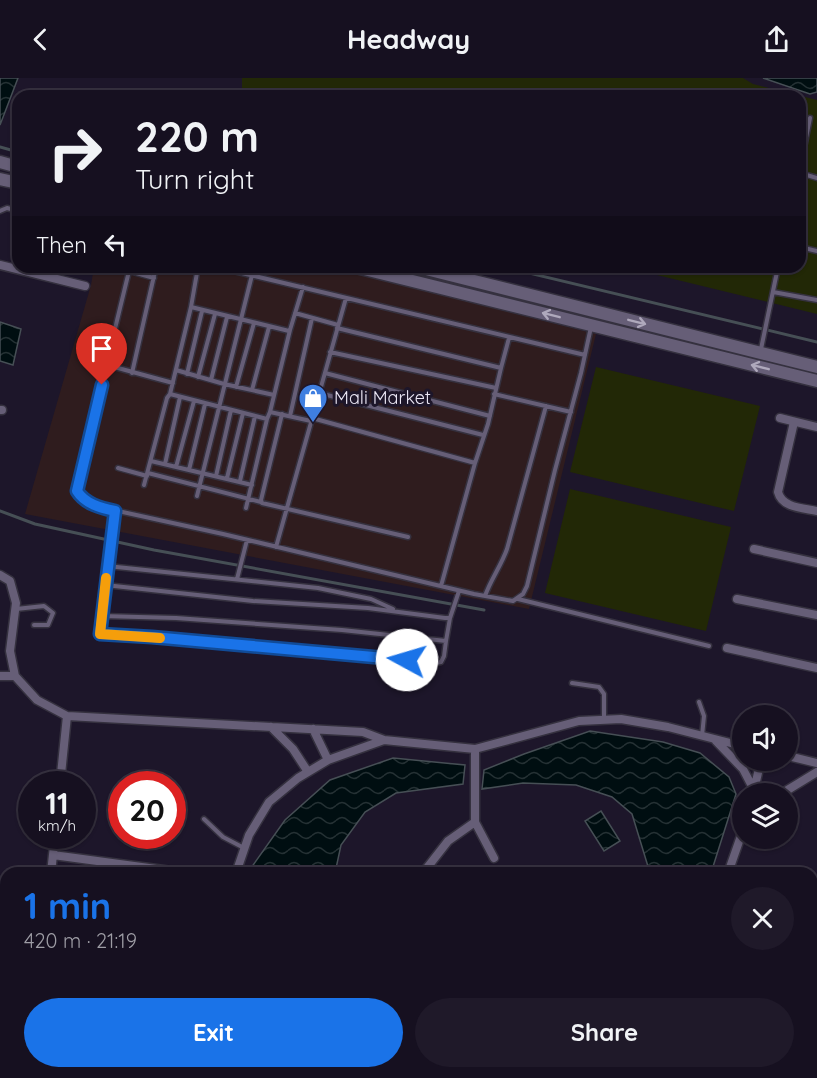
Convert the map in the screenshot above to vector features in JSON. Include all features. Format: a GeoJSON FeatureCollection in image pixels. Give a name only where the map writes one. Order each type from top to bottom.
{"type":"FeatureCollection","features":[{"type":"Feature","properties":{"kind":"main road"},"geometry":{"type":"LineString","coordinates":[[380,273],[817,381]]}},
{"type":"Feature","properties":{"kind":"main road"},"geometry":{"type":"LineString","coordinates":[[442,273],[817,367]]}},
{"type":"Feature","properties":{"kind":"street"},"geometry":{"type":"LineString","coordinates":[[32,273],[85,286]]}},
{"type":"Feature","properties":{"kind":"street"},"geometry":{"type":"LineString","coordinates":[[780,418],[817,427]]}},
{"type":"Feature","properties":{"kind":"street"},"geometry":{"type":"LineString","coordinates":[[794,422],[778,496],[788,505],[817,512]]}},
{"type":"Feature","properties":{"kind":"street"},"geometry":{"type":"LineString","coordinates":[[754,549],[817,563]]}},
{"type":"Feature","properties":{"kind":"street"},"geometry":{"type":"LineString","coordinates":[[0,575],[10,581],[16,603],[10,651],[15,676],[38,700],[67,716],[363,732],[384,740],[475,749],[579,722],[621,719],[668,727],[732,744]]}},
{"type":"Feature","properties":{"kind":"street"},"geometry":{"type":"LineString","coordinates":[[737,599],[817,615]]}},
{"type":"Feature","properties":{"kind":"street"},"geometry":{"type":"LineString","coordinates":[[727,648],[817,668]]}},
{"type":"Feature","properties":{"kind":"street"},"geometry":{"type":"LineString","coordinates":[[0,676],[15,676]]}},
{"type":"Feature","properties":{"kind":"street"},"geometry":{"type":"LineString","coordinates":[[61,771],[67,716]]}},
{"type":"Feature","properties":{"kind":"street"},"geometry":{"type":"LineString","coordinates":[[272,727],[292,749],[308,772]]}},
{"type":"Feature","properties":{"kind":"street"},"geometry":{"type":"LineString","coordinates":[[313,729],[328,760]]}},
{"type":"Feature","properties":{"kind":"street"},"geometry":{"type":"LineString","coordinates":[[238,867],[249,835],[269,802],[298,778],[328,760],[384,740]]}},
{"type":"Feature","properties":{"kind":"street"},"geometry":{"type":"LineString","coordinates":[[716,741],[743,769],[749,783]]}},
{"type":"Feature","properties":{"kind":"street"},"geometry":{"type":"LineString","coordinates":[[475,749],[475,822],[494,858]]}},
{"type":"Feature","properties":{"kind":"street"},"geometry":{"type":"LineString","coordinates":[[798,758],[817,763]]}},
{"type":"Feature","properties":{"kind":"street"},"geometry":{"type":"LineString","coordinates":[[798,784],[817,772]]}},
{"type":"Feature","properties":{"kind":"street"},"geometry":{"type":"LineString","coordinates":[[428,867],[448,841],[475,822]]}},
{"type":"Feature","properties":{"kind":"street"},"geometry":{"type":"LineString","coordinates":[[52,867],[54,849]]}},
{"type":"Feature","properties":{"kind":"street"},"geometry":{"type":"LineString","coordinates":[[730,867],[736,849]]}},
{"type":"Feature","properties":{"kind":"street"},"geometry":{"type":"LineString","coordinates":[[53,855],[142,867]]}},
{"type":"Feature","properties":{"kind":"lane"},"geometry":{"type":"LineString","coordinates":[[806,138],[810,118]]}},
{"type":"Feature","properties":{"kind":"lane"},"geometry":{"type":"LineString","coordinates":[[128,273],[77,491],[80,496],[92,504],[459,591],[513,601],[519,599],[709,646]]}},
{"type":"Feature","properties":{"kind":"lane"},"geometry":{"type":"LineString","coordinates":[[140,273],[154,278]]}},
{"type":"Feature","properties":{"kind":"lane"},"geometry":{"type":"LineString","coordinates":[[132,373],[155,273]]}},
{"type":"Feature","properties":{"kind":"lane"},"geometry":{"type":"LineString","coordinates":[[144,485],[176,370],[197,273]]}},
{"type":"Feature","properties":{"kind":"lane"},"geometry":{"type":"LineString","coordinates":[[243,273],[585,355]]}},
{"type":"Feature","properties":{"kind":"lane"},"geometry":{"type":"LineString","coordinates":[[760,353],[777,273]]}},
{"type":"Feature","properties":{"kind":"lane"},"geometry":{"type":"LineString","coordinates":[[197,496],[252,275]]}},
{"type":"Feature","properties":{"kind":"lane"},"geometry":{"type":"LineString","coordinates":[[246,508],[267,419],[303,287]]}},
{"type":"Feature","properties":{"kind":"lane"},"geometry":{"type":"LineString","coordinates":[[773,292],[817,300]]}},
{"type":"Feature","properties":{"kind":"lane"},"geometry":{"type":"LineString","coordinates":[[276,547],[345,298]]}},
{"type":"Feature","properties":{"kind":"lane"},"geometry":{"type":"LineString","coordinates":[[191,308],[287,332],[290,330]]}},
{"type":"Feature","properties":{"kind":"lane"},"geometry":{"type":"LineString","coordinates":[[187,374],[202,311]]}},
{"type":"Feature","properties":{"kind":"lane"},"geometry":{"type":"LineString","coordinates":[[296,313],[337,327],[501,368]]}},
{"type":"Feature","properties":{"kind":"lane"},"geometry":{"type":"LineString","coordinates":[[198,377],[215,314]]}},
{"type":"Feature","properties":{"kind":"lane"},"geometry":{"type":"LineString","coordinates":[[211,380],[227,317]]}},
{"type":"Feature","properties":{"kind":"lane"},"geometry":{"type":"LineString","coordinates":[[291,416],[312,318]]}},
{"type":"Feature","properties":{"kind":"lane"},"geometry":{"type":"LineString","coordinates":[[236,387],[254,323]]}},
{"type":"Feature","properties":{"kind":"lane"},"geometry":{"type":"LineString","coordinates":[[519,599],[527,586],[591,325]]}},
{"type":"Feature","properties":{"kind":"lane"},"geometry":{"type":"LineString","coordinates":[[252,390],[269,327]]}},
{"type":"Feature","properties":{"kind":"lane"},"geometry":{"type":"LineString","coordinates":[[441,586],[509,337]]}},
{"type":"Feature","properties":{"kind":"lane"},"geometry":{"type":"LineString","coordinates":[[330,352],[496,388]]}},
{"type":"Feature","properties":{"kind":"lane"},"geometry":{"type":"LineString","coordinates":[[107,365],[173,382]]}},
{"type":"Feature","properties":{"kind":"lane"},"geometry":{"type":"LineString","coordinates":[[176,370],[274,395]]}},
{"type":"Feature","properties":{"kind":"lane"},"geometry":{"type":"LineString","coordinates":[[325,373],[489,416]]}},
{"type":"Feature","properties":{"kind":"lane"},"geometry":{"type":"LineString","coordinates":[[319,393],[483,435]]}},
{"type":"Feature","properties":{"kind":"lane"},"geometry":{"type":"LineString","coordinates":[[170,394],[267,419]]}},
{"type":"Feature","properties":{"kind":"lane"},"geometry":{"type":"LineString","coordinates":[[494,394],[571,412]]}},
{"type":"Feature","properties":{"kind":"lane"},"geometry":{"type":"LineString","coordinates":[[165,464],[180,397]]}},
{"type":"Feature","properties":{"kind":"lane"},"geometry":{"type":"LineString","coordinates":[[176,467],[194,401]]}},
{"type":"Feature","properties":{"kind":"lane"},"geometry":{"type":"LineString","coordinates":[[189,470],[205,404]]}},
{"type":"Feature","properties":{"kind":"lane"},"geometry":{"type":"LineString","coordinates":[[485,596],[507,549],[546,406]]}},
{"type":"Feature","properties":{"kind":"lane"},"geometry":{"type":"LineString","coordinates":[[216,476],[231,410]]}},
{"type":"Feature","properties":{"kind":"lane"},"geometry":{"type":"LineString","coordinates":[[270,412],[311,420],[475,463]]}},
{"type":"Feature","properties":{"kind":"lane"},"geometry":{"type":"LineString","coordinates":[[227,478],[243,413]]}},
{"type":"Feature","properties":{"kind":"lane"},"geometry":{"type":"LineString","coordinates":[[262,502],[282,414]]}},
{"type":"Feature","properties":{"kind":"lane"},"geometry":{"type":"LineString","coordinates":[[240,481],[255,416]]}},
{"type":"Feature","properties":{"kind":"lane"},"geometry":{"type":"LineString","coordinates":[[151,461],[252,485]]}},
{"type":"Feature","properties":{"kind":"lane"},"geometry":{"type":"LineString","coordinates":[[118,468],[408,537]]}},
{"type":"Feature","properties":{"kind":"lane"},"geometry":{"type":"LineString","coordinates":[[115,511],[100,634],[436,663],[441,662],[444,656],[450,618],[459,591]]}},
{"type":"Feature","properties":{"kind":"lane"},"geometry":{"type":"LineString","coordinates":[[237,579],[247,540]]}},
{"type":"Feature","properties":{"kind":"lane"},"geometry":{"type":"LineString","coordinates":[[107,566],[318,588],[371,599],[397,611]]}},
{"type":"Feature","properties":{"kind":"lane"},"geometry":{"type":"LineString","coordinates":[[105,585],[253,601],[397,611],[450,618]]}},
{"type":"Feature","properties":{"kind":"lane"},"geometry":{"type":"LineString","coordinates":[[15,609],[44,606],[53,613],[48,625],[34,625]]}},
{"type":"Feature","properties":{"kind":"lane"},"geometry":{"type":"LineString","coordinates":[[102,616],[176,618],[342,630],[446,641]]}},
{"type":"Feature","properties":{"kind":"lane"},"geometry":{"type":"LineString","coordinates":[[572,683],[599,687],[604,694],[604,720]]}},
{"type":"Feature","properties":{"kind":"lane"},"geometry":{"type":"LineString","coordinates":[[699,702],[704,716],[701,736]]}},
{"type":"Feature","properties":{"kind":"lane"},"geometry":{"type":"LineString","coordinates":[[204,819],[223,837],[244,848]]}},
{"type":"Feature","properties":{"kind":"shaded area","name":"Mali Market"},"geometry":{"type":"Polygon","coordinates":[[[93,273],[356,273],[596,334],[529,609],[25,514],[93,273]]]}},
{"type":"Feature","properties":{"kind":"green space"},"geometry":{"type":"Polygon","coordinates":[[[242,78],[743,78],[753,84],[777,90],[242,90],[242,78]]]}},
{"type":"Feature","properties":{"kind":"green space"},"geometry":{"type":"Polygon","coordinates":[[[806,97],[817,100],[817,314],[649,273],[806,273],[806,97]]]}},
{"type":"Feature","properties":{"kind":"green space"},"geometry":{"type":"Polygon","coordinates":[[[596,367],[760,406],[734,511],[570,472],[596,367]]]}},
{"type":"Feature","properties":{"kind":"green space"},"geometry":{"type":"Polygon","coordinates":[[[570,489],[731,527],[706,631],[545,593],[570,489]]]}},
{"type":"Feature","properties":{"kind":"water"},"geometry":{"type":"Polygon","coordinates":[[[0,78],[18,78],[12,90],[0,125],[0,78]]]}},
{"type":"Feature","properties":{"kind":"water"},"geometry":{"type":"Polygon","coordinates":[[[763,78],[817,78],[817,92],[810,94],[806,93],[806,90],[798,90],[763,78]]]}},
{"type":"Feature","properties":{"kind":"water"},"geometry":{"type":"Polygon","coordinates":[[[0,322],[21,329],[13,365],[0,361],[0,322]]]}},
{"type":"Feature","properties":{"kind":"water"},"geometry":{"type":"Polygon","coordinates":[[[590,731],[663,742],[700,753],[729,777],[732,784],[732,807],[713,867],[648,867],[632,814],[612,797],[576,785],[523,783],[482,789],[484,770],[590,731]]]}},
{"type":"Feature","properties":{"kind":"water"},"geometry":{"type":"Polygon","coordinates":[[[393,758],[465,765],[463,784],[396,793],[365,812],[341,845],[336,867],[252,867],[285,820],[330,780],[393,758]]]}},
{"type":"Feature","properties":{"kind":"water"},"geometry":{"type":"Polygon","coordinates":[[[601,811],[620,841],[604,851],[585,821],[601,811]]]}},
{"type":"Feature","properties":{"kind":"waterway"},"geometry":{"type":"LineString","coordinates":[[0,147],[12,150]]}},
{"type":"Feature","properties":{"kind":"waterway"},"geometry":{"type":"LineString","coordinates":[[529,273],[817,342]]}},
{"type":"Feature","properties":{"kind":"waterway"},"geometry":{"type":"LineString","coordinates":[[0,511],[35,524],[154,550],[484,610]]}},
{"type":"Feature","properties":{"kind":"slow traffic"},"geometry":{"type":"LineString","coordinates":[[106,578],[100,634],[160,638]]}},
{"type":"Feature","properties":{"kind":"place","name":"Mali Market"},"geometry":{"type":"Point","coordinates":[313,424]}},
{"type":"Feature","properties":{"kind":"route"},"geometry":{"type":"LineString","coordinates":[[102,385],[77,485],[80,496],[92,504],[115,511],[100,634],[407,660]]}}]}
